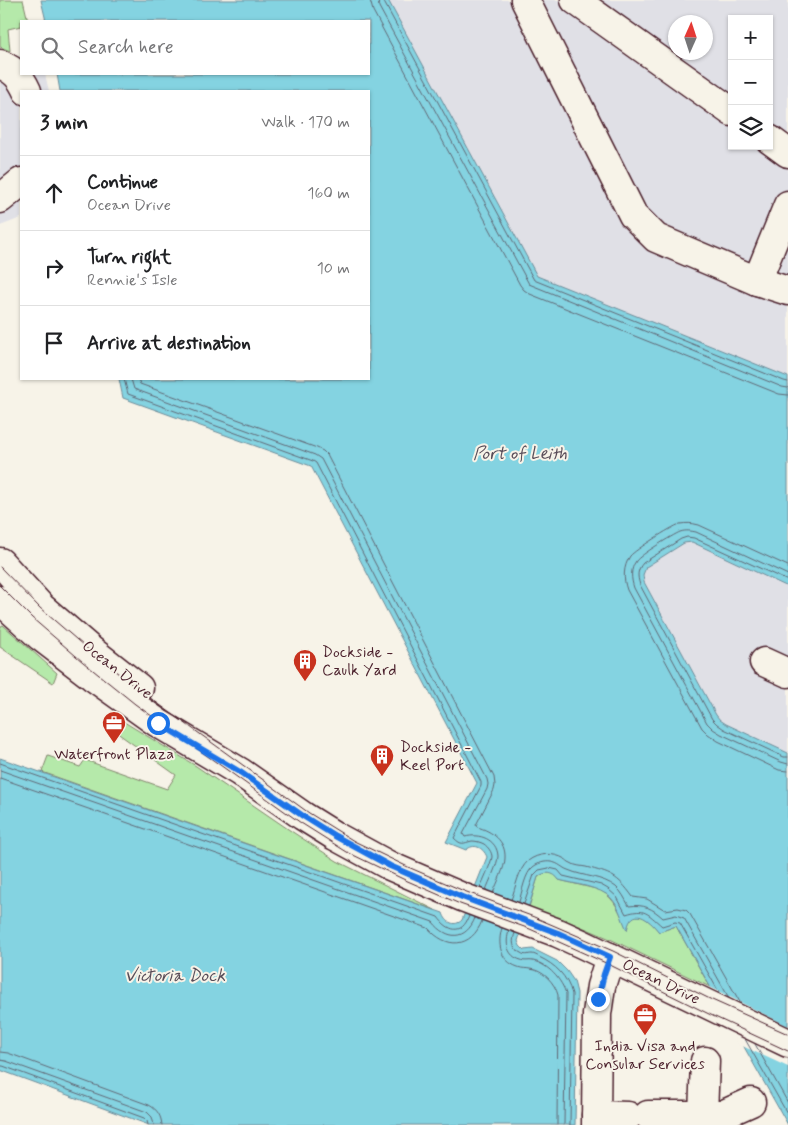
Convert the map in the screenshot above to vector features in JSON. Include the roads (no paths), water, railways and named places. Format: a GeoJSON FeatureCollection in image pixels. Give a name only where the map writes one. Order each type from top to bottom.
{"type":"FeatureCollection","features":[{"type":"Feature","properties":{"kind":"street"},"geometry":{"type":"LineString","coordinates":[[525,0],[633,215],[656,238],[757,281],[788,291]]}},
{"type":"Feature","properties":{"kind":"street"},"geometry":{"type":"LineString","coordinates":[[575,0],[728,109]]}},
{"type":"Feature","properties":{"kind":"street"},"geometry":{"type":"LineString","coordinates":[[0,64],[20,77],[26,90]]}},
{"type":"Feature","properties":{"kind":"street"},"geometry":{"type":"LineString","coordinates":[[773,143],[788,153]]}},
{"type":"Feature","properties":{"kind":"street"},"geometry":{"type":"LineString","coordinates":[[0,199],[20,183]]}},
{"type":"Feature","properties":{"kind":"street"},"geometry":{"type":"LineString","coordinates":[[757,281],[788,205]]}},
{"type":"Feature","properties":{"kind":"street","name":"Ocean Drive"},"geometry":{"type":"LineString","coordinates":[[0,562],[11,592],[41,637],[158,723],[240,772],[335,836],[390,866],[462,897],[558,933],[788,1043]]}},
{"type":"Feature","properties":{"kind":"street"},"geometry":{"type":"LineString","coordinates":[[610,957],[598,999],[596,1120],[638,1116],[722,1115],[751,1102]]}},
{"type":"Feature","properties":{"kind":"street"},"geometry":{"type":"LineString","coordinates":[[703,1115],[705,1061]]}},
{"type":"Feature","properties":{"kind":"water","name":"Port of Leith"},"geometry":{"type":"Polygon","coordinates":[[[41,0],[388,0],[537,276],[788,377],[788,587],[692,542],[684,543],[646,567],[643,575],[644,582],[720,720],[788,753],[788,1125],[676,926],[659,932],[646,919],[637,916],[629,922],[627,930],[616,905],[607,894],[559,880],[555,875],[549,873],[538,877],[518,941],[524,950],[533,949],[557,961],[574,981],[577,993],[575,1125],[149,1125],[0,1070],[0,758],[443,913],[451,923],[457,923],[462,920],[487,857],[478,847],[466,850],[446,842],[477,783],[311,466],[123,398],[119,380],[370,380],[370,90],[60,90],[57,75],[370,75],[370,20],[46,20],[41,0]]]}},
{"type":"Feature","properties":{"kind":"tram line"},"geometry":{"type":"LineString","coordinates":[[0,567],[40,608],[91,652],[142,692],[309,813],[354,841],[464,891],[534,917],[613,951],[712,1000],[788,1034]]}},
{"type":"Feature","properties":{"kind":"tram line"},"geometry":{"type":"LineString","coordinates":[[0,586],[32,618],[135,704],[301,823],[347,852],[460,904],[530,929],[608,964],[788,1051]]}},
{"type":"Feature","properties":{"kind":"place","name":"Dockside - Caulk Yard"},"geometry":{"type":"Point","coordinates":[305,682]}},
{"type":"Feature","properties":{"kind":"place","name":"Waterfront Plaza"},"geometry":{"type":"Point","coordinates":[114,744]}},
{"type":"Feature","properties":{"kind":"place","name":"Dockside - Keel Port"},"geometry":{"type":"Point","coordinates":[382,777]}},
{"type":"Feature","properties":{"kind":"place","name":"India Visa and Consular Services"},"geometry":{"type":"Point","coordinates":[645,1036]}},
{"type":"Feature","properties":{"kind":"water label","name":"Victoria Dock"},"geometry":{"type":"Point","coordinates":[175,976]}}]}
